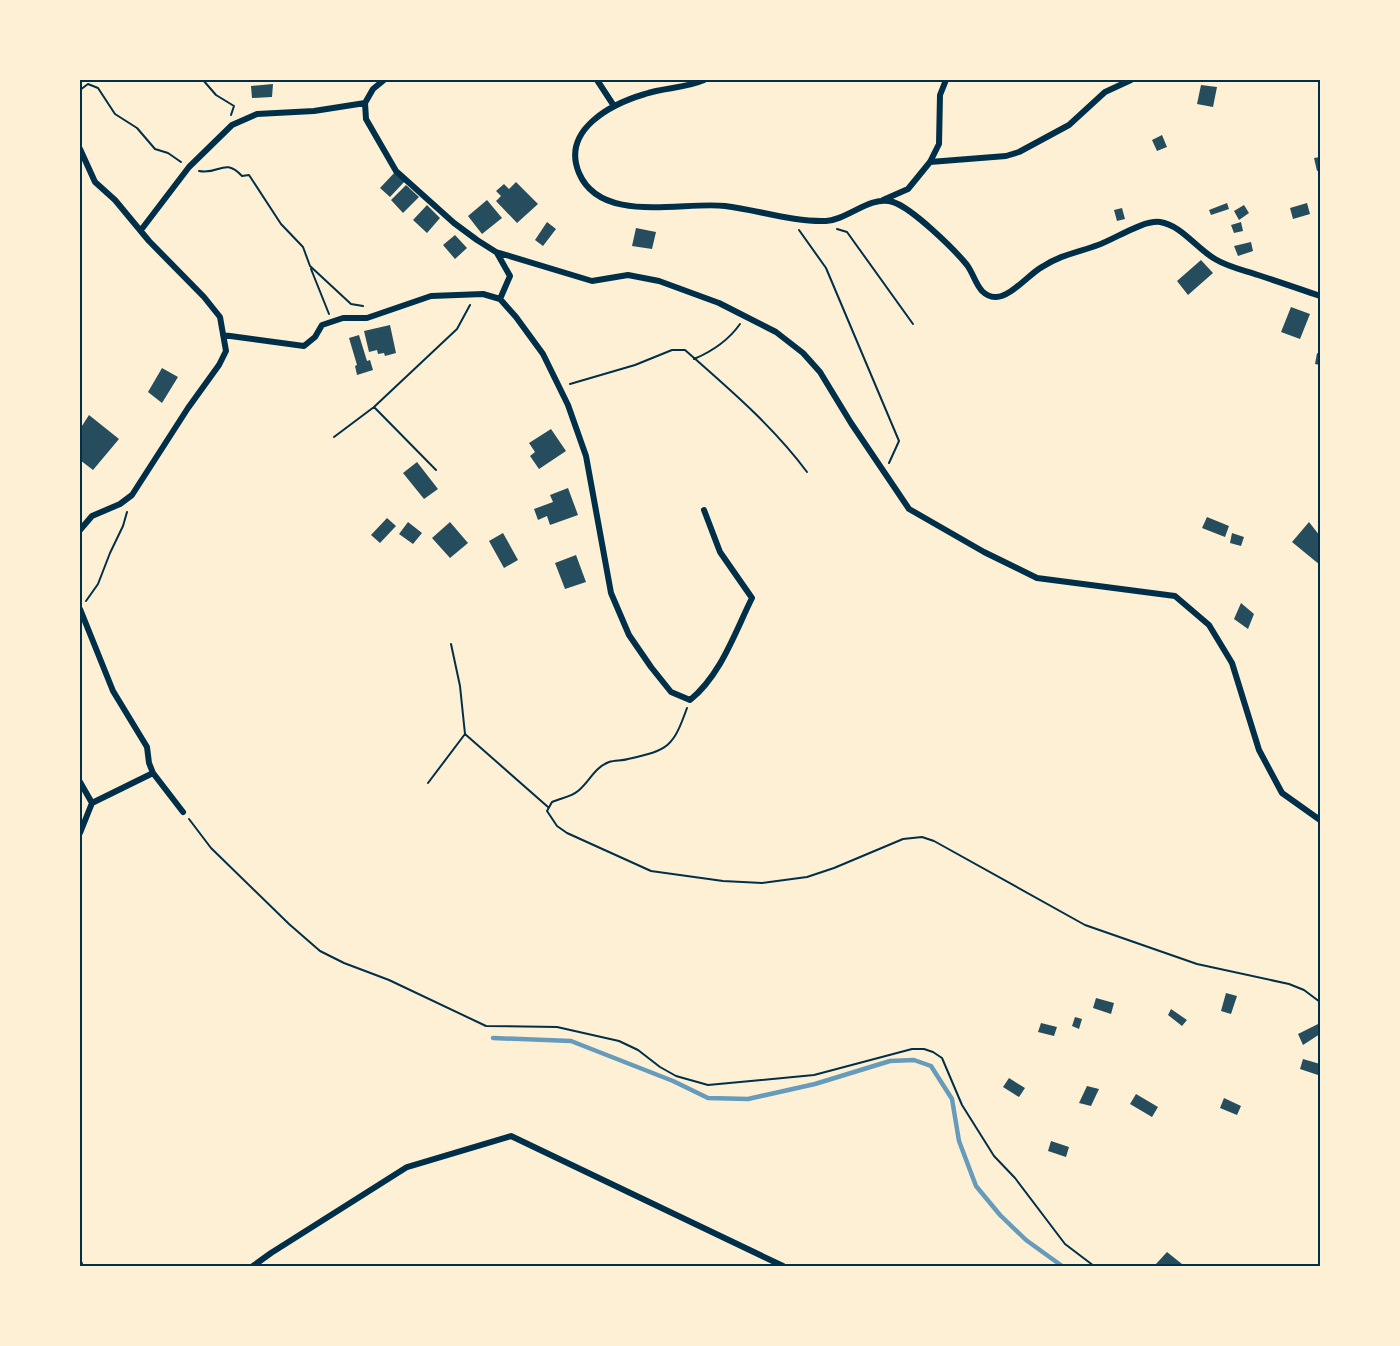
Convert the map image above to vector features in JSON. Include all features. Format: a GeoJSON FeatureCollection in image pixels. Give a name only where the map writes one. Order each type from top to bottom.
{"type":"FeatureCollection","features":[{"type":"Feature","properties":{"kind":"street"},"geometry":{"type":"LineString","coordinates":[[384,80],[373,89],[365,103],[366,118],[396,171],[454,223],[496,252],[592,281],[628,275],[659,281],[719,303],[745,316],[776,332],[804,353],[820,372],[882,471],[909,509],[984,552],[1037,578],[1175,596],[1209,625],[1232,663],[1259,750],[1282,793],[1320,820]]}},
{"type":"Feature","properties":{"kind":"street"},"geometry":{"type":"LineString","coordinates":[[597,80],[614,106]]}},
{"type":"Feature","properties":{"kind":"street"},"geometry":{"type":"LineString","coordinates":[[704,80],[688,87],[646,93],[614,106],[587,125],[578,140],[575,154],[582,179],[593,192],[618,203],[641,207],[661,209],[716,205],[753,209],[791,218],[828,221],[908,189],[918,180],[939,144],[940,95],[946,80]]}},
{"type":"Feature","properties":{"kind":"street"},"geometry":{"type":"LineString","coordinates":[[930,162],[1006,156],[1018,152],[1069,125],[1105,92],[1131,80]]}},
{"type":"Feature","properties":{"kind":"street"},"geometry":{"type":"LineString","coordinates":[[141,230],[189,167],[232,125],[257,114],[314,111],[365,103]]}},
{"type":"Feature","properties":{"kind":"street"},"geometry":{"type":"LineString","coordinates":[[80,149],[95,182],[115,200],[149,241],[204,297],[220,317],[226,351],[132,495],[120,504],[92,516],[80,530]]}},
{"type":"Feature","properties":{"kind":"street"},"geometry":{"type":"LineString","coordinates":[[877,202],[891,201],[905,207],[954,251],[968,266],[980,288],[992,297],[999,298],[1041,267],[1068,253],[1096,246],[1155,222],[1171,226],[1215,259],[1320,296]]}},
{"type":"Feature","properties":{"kind":"street"},"geometry":{"type":"LineString","coordinates":[[496,252],[510,276],[500,298]]}},
{"type":"Feature","properties":{"kind":"street"},"geometry":{"type":"LineString","coordinates":[[223,335],[304,345],[315,337],[322,325],[343,318],[375,316],[431,296],[476,294],[500,298],[543,354],[568,405],[586,456],[611,593],[629,635],[671,692],[690,700],[702,691],[717,669],[752,598],[720,552],[704,510]]}},
{"type":"Feature","properties":{"kind":"street"},"geometry":{"type":"LineString","coordinates":[[80,608],[113,691],[147,747],[153,773],[183,812]]}},
{"type":"Feature","properties":{"kind":"street"},"geometry":{"type":"LineString","coordinates":[[80,833],[92,803],[153,773]]}},
{"type":"Feature","properties":{"kind":"street"},"geometry":{"type":"LineString","coordinates":[[80,782],[92,803]]}},
{"type":"Feature","properties":{"kind":"street"},"geometry":{"type":"LineString","coordinates":[[253,1266],[271,1252],[407,1167],[511,1136],[783,1266]]}},
{"type":"Feature","properties":{"kind":"path"},"geometry":{"type":"LineString","coordinates":[[203,80],[216,95],[234,106],[231,113],[232,125]]}},
{"type":"Feature","properties":{"kind":"path"},"geometry":{"type":"LineString","coordinates":[[80,90],[88,84],[98,88],[115,114],[137,128],[155,149],[168,153],[189,167],[211,173],[228,165],[242,176],[249,175],[281,224],[303,248],[332,322]]}},
{"type":"Feature","properties":{"kind":"path"},"geometry":{"type":"LineString","coordinates":[[791,218],[826,268],[899,441],[893,458],[882,471]]}},
{"type":"Feature","properties":{"kind":"path"},"geometry":{"type":"LineString","coordinates":[[828,221],[838,231],[847,232],[913,324]]}},
{"type":"Feature","properties":{"kind":"path"},"geometry":{"type":"LineString","coordinates":[[310,266],[351,304],[361,304],[375,316]]}},
{"type":"Feature","properties":{"kind":"path"},"geometry":{"type":"LineString","coordinates":[[333,436],[374,407],[457,329],[476,294]]}},
{"type":"Feature","properties":{"kind":"path"},"geometry":{"type":"LineString","coordinates":[[694,359],[712,351],[732,335],[745,316]]}},
{"type":"Feature","properties":{"kind":"path"},"geometry":{"type":"LineString","coordinates":[[559,388],[635,365],[672,350],[684,350],[760,418],[788,446],[807,472]]}},
{"type":"Feature","properties":{"kind":"path"},"geometry":{"type":"LineString","coordinates":[[374,407],[436,470]]}},
{"type":"Feature","properties":{"kind":"path"},"geometry":{"type":"LineString","coordinates":[[80,608],[98,584],[123,526],[132,495]]}},
{"type":"Feature","properties":{"kind":"path"},"geometry":{"type":"LineString","coordinates":[[451,644],[460,686],[465,734],[548,807]]}},
{"type":"Feature","properties":{"kind":"path"},"geometry":{"type":"LineString","coordinates":[[690,700],[677,735],[669,744],[659,751],[627,760],[609,762],[597,770],[574,795],[552,802],[547,811],[550,818],[567,833],[651,871],[723,881],[762,883],[807,877],[834,868],[892,842],[922,837],[1084,925],[1197,964],[1289,984],[1304,990],[1320,1002]]}},
{"type":"Feature","properties":{"kind":"path"},"geometry":{"type":"LineString","coordinates":[[428,783],[465,734]]}},
{"type":"Feature","properties":{"kind":"path"},"geometry":{"type":"LineString","coordinates":[[183,812],[211,848],[320,951],[389,980],[486,1026],[557,1027],[619,1041],[638,1050],[676,1076],[708,1085],[814,1075],[912,1049],[933,1052],[942,1058],[962,1106],[994,1156],[1015,1178],[1065,1244],[1094,1266]]}},
{"type":"Feature","properties":{"kind":"building"},"geometry":{"type":"Polygon","coordinates":[[[273,84],[272,97],[252,98],[251,86],[273,84]]]}},
{"type":"Feature","properties":{"kind":"building"},"geometry":{"type":"Polygon","coordinates":[[[1201,85],[1217,87],[1213,107],[1197,104],[1201,85]]]}},
{"type":"Feature","properties":{"kind":"building"},"geometry":{"type":"Polygon","coordinates":[[[1162,135],[1167,147],[1157,151],[1152,140],[1162,135]]]}},
{"type":"Feature","properties":{"kind":"building"},"geometry":{"type":"Polygon","coordinates":[[[1320,157],[1320,170],[1317,171],[1314,158],[1320,157]]]}},
{"type":"Feature","properties":{"kind":"building"},"geometry":{"type":"Polygon","coordinates":[[[396,171],[406,180],[390,197],[380,188],[396,171]]]}},
{"type":"Feature","properties":{"kind":"building"},"geometry":{"type":"Polygon","coordinates":[[[516,182],[538,204],[517,223],[496,201],[501,196],[496,191],[504,184],[509,189],[516,182]]]}},
{"type":"Feature","properties":{"kind":"building"},"geometry":{"type":"Polygon","coordinates":[[[406,185],[419,197],[403,213],[391,200],[406,185]]]}},
{"type":"Feature","properties":{"kind":"building"},"geometry":{"type":"Polygon","coordinates":[[[487,200],[502,218],[482,234],[468,216],[487,200]]]}},
{"type":"Feature","properties":{"kind":"building"},"geometry":{"type":"Polygon","coordinates":[[[1227,203],[1229,209],[1211,215],[1209,210],[1227,203]]]}},
{"type":"Feature","properties":{"kind":"building"},"geometry":{"type":"Polygon","coordinates":[[[1307,203],[1310,214],[1293,219],[1290,208],[1307,203]]]}},
{"type":"Feature","properties":{"kind":"building"},"geometry":{"type":"Polygon","coordinates":[[[427,205],[440,218],[427,233],[413,220],[427,205]]]}},
{"type":"Feature","properties":{"kind":"building"},"geometry":{"type":"Polygon","coordinates":[[[1244,205],[1249,213],[1239,220],[1234,211],[1244,205]]]}},
{"type":"Feature","properties":{"kind":"building"},"geometry":{"type":"Polygon","coordinates":[[[1122,208],[1125,219],[1117,221],[1114,210],[1122,208]]]}},
{"type":"Feature","properties":{"kind":"building"},"geometry":{"type":"Polygon","coordinates":[[[547,222],[556,229],[543,246],[535,240],[547,222]]]}},
{"type":"Feature","properties":{"kind":"building"},"geometry":{"type":"Polygon","coordinates":[[[1241,222],[1243,231],[1234,233],[1231,225],[1241,222]]]}},
{"type":"Feature","properties":{"kind":"building"},"geometry":{"type":"Polygon","coordinates":[[[636,228],[656,232],[652,249],[632,246],[636,228]]]}},
{"type":"Feature","properties":{"kind":"building"},"geometry":{"type":"Polygon","coordinates":[[[455,235],[467,248],[455,259],[443,245],[455,235]]]}},
{"type":"Feature","properties":{"kind":"building"},"geometry":{"type":"Polygon","coordinates":[[[1251,242],[1253,251],[1238,256],[1234,246],[1251,242]]]}},
{"type":"Feature","properties":{"kind":"building"},"geometry":{"type":"Polygon","coordinates":[[[1201,260],[1213,273],[1188,295],[1177,281],[1201,260]]]}},
{"type":"Feature","properties":{"kind":"building"},"geometry":{"type":"Polygon","coordinates":[[[1291,307],[1310,314],[1300,339],[1281,332],[1291,307]]]}},
{"type":"Feature","properties":{"kind":"building"},"geometry":{"type":"Polygon","coordinates":[[[390,325],[396,353],[385,356],[384,353],[378,354],[377,350],[369,352],[364,331],[390,325]]]}},
{"type":"Feature","properties":{"kind":"building"},"geometry":{"type":"Polygon","coordinates":[[[359,335],[367,361],[370,360],[373,370],[357,375],[355,366],[357,365],[349,338],[359,335]]]}},
{"type":"Feature","properties":{"kind":"building"},"geometry":{"type":"Polygon","coordinates":[[[1317,353],[1320,354],[1320,365],[1315,364],[1317,353]]]}},
{"type":"Feature","properties":{"kind":"building"},"geometry":{"type":"Polygon","coordinates":[[[162,368],[178,377],[162,403],[148,392],[162,368]]]}},
{"type":"Feature","properties":{"kind":"building"},"geometry":{"type":"Polygon","coordinates":[[[89,415],[119,439],[93,470],[80,460],[80,429],[89,415]]]}},
{"type":"Feature","properties":{"kind":"building"},"geometry":{"type":"Polygon","coordinates":[[[551,429],[566,451],[539,469],[530,456],[535,452],[529,443],[551,429]]]}},
{"type":"Feature","properties":{"kind":"building"},"geometry":{"type":"Polygon","coordinates":[[[417,462],[438,489],[424,499],[403,473],[417,462]]]}},
{"type":"Feature","properties":{"kind":"building"},"geometry":{"type":"Polygon","coordinates":[[[568,488],[578,515],[550,525],[547,516],[538,520],[534,509],[553,502],[550,495],[568,488]]]}},
{"type":"Feature","properties":{"kind":"building"},"geometry":{"type":"Polygon","coordinates":[[[1207,517],[1229,526],[1225,537],[1202,528],[1207,517]]]}},
{"type":"Feature","properties":{"kind":"building"},"geometry":{"type":"Polygon","coordinates":[[[387,518],[396,526],[380,543],[371,535],[387,518]]]}},
{"type":"Feature","properties":{"kind":"building"},"geometry":{"type":"Polygon","coordinates":[[[408,522],[422,533],[413,544],[399,534],[408,522]]]}},
{"type":"Feature","properties":{"kind":"building"},"geometry":{"type":"Polygon","coordinates":[[[450,522],[468,543],[450,558],[432,538],[450,522]]]}},
{"type":"Feature","properties":{"kind":"building"},"geometry":{"type":"Polygon","coordinates":[[[1309,522],[1320,536],[1320,565],[1292,542],[1309,522]]]}},
{"type":"Feature","properties":{"kind":"building"},"geometry":{"type":"Polygon","coordinates":[[[503,533],[518,560],[504,568],[489,541],[503,533]]]}},
{"type":"Feature","properties":{"kind":"building"},"geometry":{"type":"Polygon","coordinates":[[[1232,533],[1244,537],[1241,546],[1230,543],[1232,533]]]}},
{"type":"Feature","properties":{"kind":"building"},"geometry":{"type":"Polygon","coordinates":[[[576,555],[586,582],[565,589],[555,563],[576,555]]]}},
{"type":"Feature","properties":{"kind":"building"},"geometry":{"type":"Polygon","coordinates":[[[1241,603],[1254,614],[1248,629],[1234,619],[1241,603]]]}},
{"type":"Feature","properties":{"kind":"building"},"geometry":{"type":"Polygon","coordinates":[[[1226,993],[1237,996],[1231,1014],[1221,1011],[1226,993]]]}},
{"type":"Feature","properties":{"kind":"building"},"geometry":{"type":"Polygon","coordinates":[[[1096,998],[1114,1003],[1111,1014],[1093,1008],[1096,998]]]}},
{"type":"Feature","properties":{"kind":"building"},"geometry":{"type":"Polygon","coordinates":[[[1171,1009],[1187,1020],[1182,1026],[1168,1015],[1171,1009]]]}},
{"type":"Feature","properties":{"kind":"building"},"geometry":{"type":"Polygon","coordinates":[[[1075,1017],[1082,1019],[1079,1029],[1072,1026],[1075,1017]]]}},
{"type":"Feature","properties":{"kind":"building"},"geometry":{"type":"Polygon","coordinates":[[[1041,1023],[1057,1027],[1054,1036],[1038,1032],[1041,1023]]]}},
{"type":"Feature","properties":{"kind":"building"},"geometry":{"type":"Polygon","coordinates":[[[1318,1024],[1320,1034],[1303,1045],[1298,1034],[1318,1024]]]}},
{"type":"Feature","properties":{"kind":"building"},"geometry":{"type":"Polygon","coordinates":[[[1303,1059],[1320,1064],[1318,1075],[1300,1069],[1303,1059]]]}},
{"type":"Feature","properties":{"kind":"building"},"geometry":{"type":"Polygon","coordinates":[[[1009,1078],[1025,1088],[1019,1097],[1003,1087],[1009,1078]]]}},
{"type":"Feature","properties":{"kind":"building"},"geometry":{"type":"Polygon","coordinates":[[[1087,1086],[1099,1089],[1091,1106],[1079,1103],[1087,1086]]]}},
{"type":"Feature","properties":{"kind":"building"},"geometry":{"type":"Polygon","coordinates":[[[1136,1094],[1158,1107],[1152,1117],[1130,1104],[1136,1094]]]}},
{"type":"Feature","properties":{"kind":"building"},"geometry":{"type":"Polygon","coordinates":[[[1224,1098],[1241,1106],[1237,1115],[1220,1108],[1224,1098]]]}},
{"type":"Feature","properties":{"kind":"building"},"geometry":{"type":"Polygon","coordinates":[[[1051,1141],[1069,1147],[1066,1157],[1048,1151],[1051,1141]]]}},
{"type":"Feature","properties":{"kind":"building"},"geometry":{"type":"Polygon","coordinates":[[[1167,1252],[1182,1264],[1180,1266],[1159,1266],[1156,1264],[1167,1252]]]}},
{"type":"Feature","properties":{"kind":"waterway"},"geometry":{"type":"LineString","coordinates":[[493,1038],[571,1041],[673,1081],[708,1098],[748,1099],[815,1084],[890,1061],[914,1060],[931,1066],[952,1099],[959,1141],[976,1186],[1000,1215],[1026,1240],[1062,1266]]}}]}
